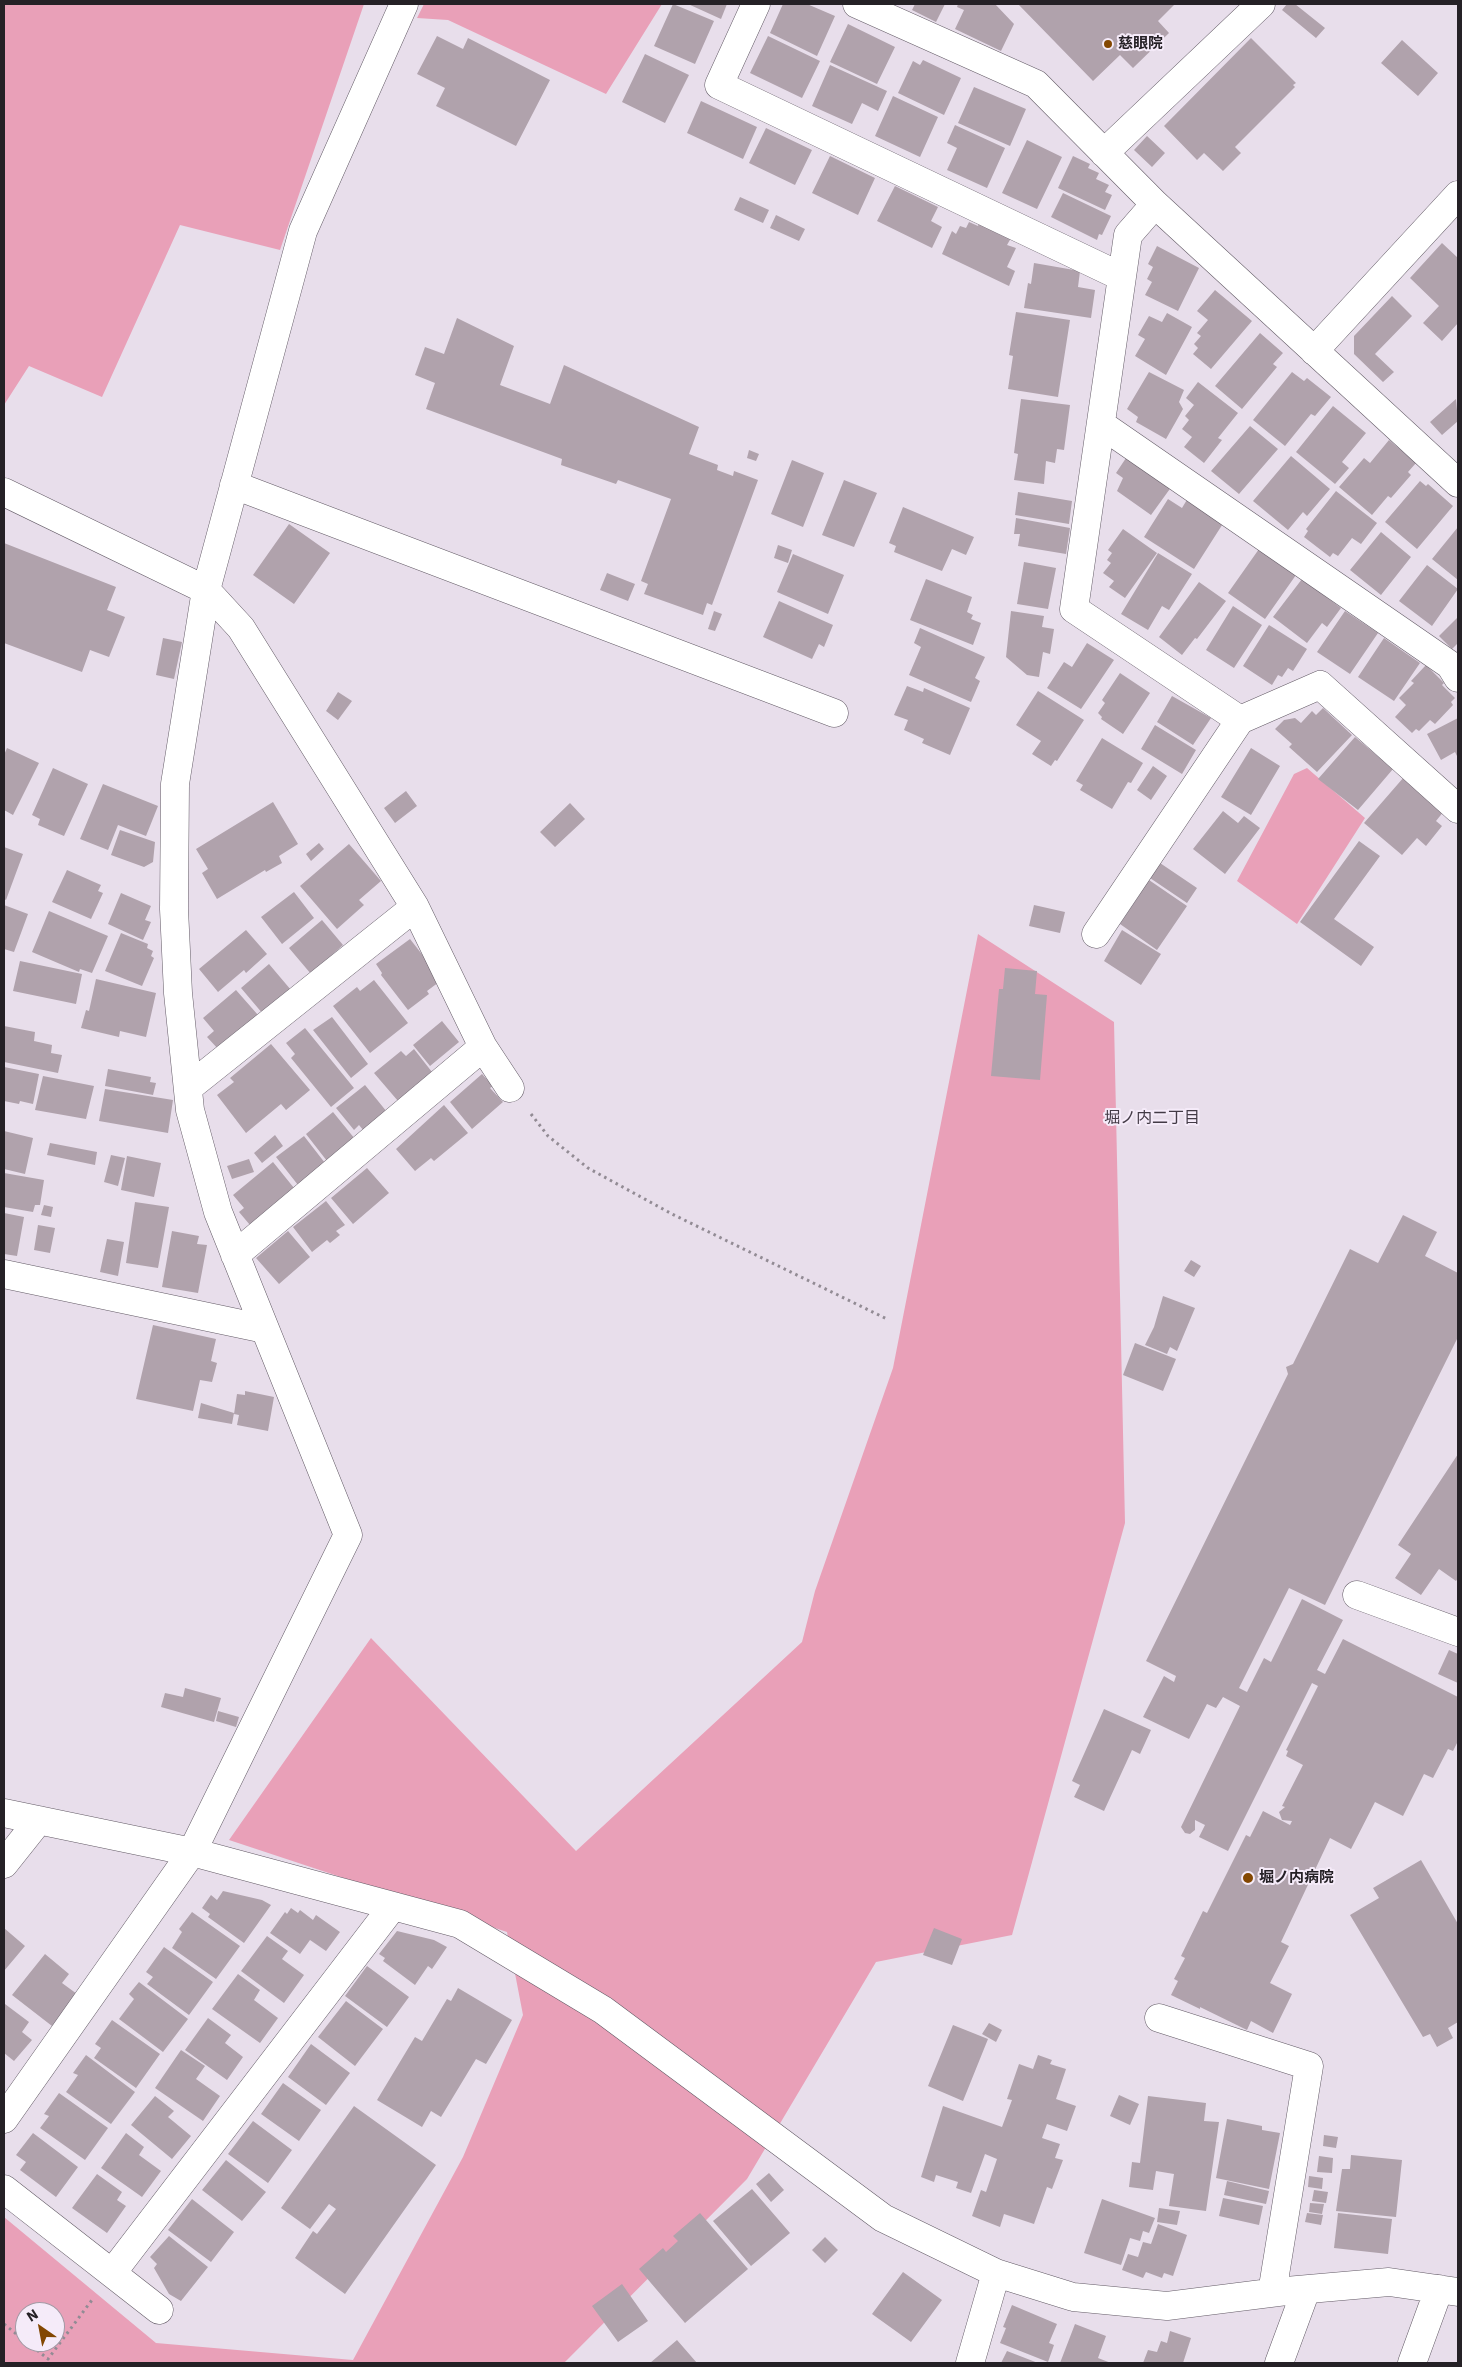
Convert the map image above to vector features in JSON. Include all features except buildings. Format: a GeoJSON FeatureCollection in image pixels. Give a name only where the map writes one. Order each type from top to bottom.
{"type":"FeatureCollection","features":[{"type":"Feature","properties":{"kind":"street"},"geometry":{"type":"LineString","coordinates":[[4,2119],[192,1852],[348,1535],[218,1212],[190,1110],[178,993],[174,910],[175,784],[206,590],[303,231],[404,4]]}},
{"type":"Feature","properties":{"kind":"street"},"geometry":{"type":"LineString","coordinates":[[756,4],[719,85],[1122,277]]}},
{"type":"Feature","properties":{"kind":"street"},"geometry":{"type":"LineString","coordinates":[[857,4],[1036,84],[1155,204],[1458,483]]}},
{"type":"Feature","properties":{"kind":"street"},"geometry":{"type":"LineString","coordinates":[[1104,153],[1261,4]]}},
{"type":"Feature","properties":{"kind":"street"},"geometry":{"type":"LineString","coordinates":[[1314,351],[1458,195]]}},
{"type":"Feature","properties":{"kind":"street"},"geometry":{"type":"LineString","coordinates":[[1155,204],[1128,235],[1102,426],[1074,609],[1240,720]]}},
{"type":"Feature","properties":{"kind":"street"},"geometry":{"type":"LineString","coordinates":[[1102,426],[1450,665],[1458,678]]}},
{"type":"Feature","properties":{"kind":"street"},"geometry":{"type":"LineString","coordinates":[[234,485],[834,713]]}},
{"type":"Feature","properties":{"kind":"street"},"geometry":{"type":"LineString","coordinates":[[4,492],[206,590],[241,628],[415,907],[483,1047],[510,1088]]}},
{"type":"Feature","properties":{"kind":"street"},"geometry":{"type":"LineString","coordinates":[[1096,934],[1240,720],[1320,685],[1458,809]]}},
{"type":"Feature","properties":{"kind":"street"},"geometry":{"type":"LineString","coordinates":[[188,1088],[415,907]]}},
{"type":"Feature","properties":{"kind":"street"},"geometry":{"type":"LineString","coordinates":[[235,1255],[483,1047]]}},
{"type":"Feature","properties":{"kind":"street"},"geometry":{"type":"LineString","coordinates":[[4,1274],[265,1328]]}},
{"type":"Feature","properties":{"kind":"street"},"geometry":{"type":"LineString","coordinates":[[1358,1595],[1458,1632]]}},
{"type":"Feature","properties":{"kind":"street"},"geometry":{"type":"LineString","coordinates":[[4,1813],[192,1852],[460,1924],[603,2010],[884,2218],[996,2273],[1074,2297],[1167,2306],[1272,2293],[1389,2282],[1448,2290],[1412,2363]]}},
{"type":"Feature","properties":{"kind":"street"},"geometry":{"type":"LineString","coordinates":[[4,1864],[39,1820]]}},
{"type":"Feature","properties":{"kind":"street"},"geometry":{"type":"LineString","coordinates":[[112,2273],[393,1906]]}},
{"type":"Feature","properties":{"kind":"street"},"geometry":{"type":"LineString","coordinates":[[1159,2018],[1308,2066],[1272,2293]]}},
{"type":"Feature","properties":{"kind":"street"},"geometry":{"type":"LineString","coordinates":[[4,2189],[159,2310]]}},
{"type":"Feature","properties":{"kind":"street"},"geometry":{"type":"LineString","coordinates":[[970,2363],[996,2273]]}},
{"type":"Feature","properties":{"kind":"street"},"geometry":{"type":"LineString","coordinates":[[1279,2363],[1306,2290]]}},
{"type":"Feature","properties":{"kind":"path"},"geometry":{"type":"LineString","coordinates":[[510,1088],[548,1136],[588,1168],[672,1214],[887,1319]]}},
{"type":"Feature","properties":{"kind":"path"},"geometry":{"type":"LineString","coordinates":[[48,2359],[112,2273]]}},
{"type":"Feature","properties":{"kind":"path"},"geometry":{"type":"LineString","coordinates":[[4,2324],[15,2332]]}},
{"type":"Feature","properties":{"kind":"path"},"geometry":{"type":"LineString","coordinates":[[39,2352],[51,2363]]}},
{"type":"Feature","properties":{"kind":"shaded area"},"geometry":{"type":"Polygon","coordinates":[[[4,4],[364,4],[280,250],[180,225],[102,397],[29,366],[4,405],[4,4]]]}},
{"type":"Feature","properties":{"kind":"shaded area"},"geometry":{"type":"Polygon","coordinates":[[[424,4],[662,4],[606,94],[448,20],[417,18],[424,4]]]}},
{"type":"Feature","properties":{"kind":"shaded area"},"geometry":{"type":"Polygon","coordinates":[[[1307,768],[1365,818],[1297,924],[1237,881],[1294,774],[1307,768]]]}},
{"type":"Feature","properties":{"kind":"shaded area"},"geometry":{"type":"Polygon","coordinates":[[[978,934],[1114,1022],[1125,1523],[1012,1935],[876,1962],[747,2179],[564,2363],[4,2363],[4,2217],[156,2343],[353,2360],[463,2157],[523,2015],[507,1932],[229,1840],[371,1638],[576,1851],[802,1642],[815,1591],[893,1368],[978,934]]]}},
{"type":"Feature","properties":{"kind":"place","name":"慈眼院"},"geometry":{"type":"Point","coordinates":[1108,44]}},
{"type":"Feature","properties":{"kind":"place","name":"堀ノ内病院"},"geometry":{"type":"Point","coordinates":[1248,1878]}},
{"type":"Feature","properties":{"kind":"district","name":"堀ノ内二丁目"},"geometry":{"type":"Point","coordinates":[1152,1118]}}]}
